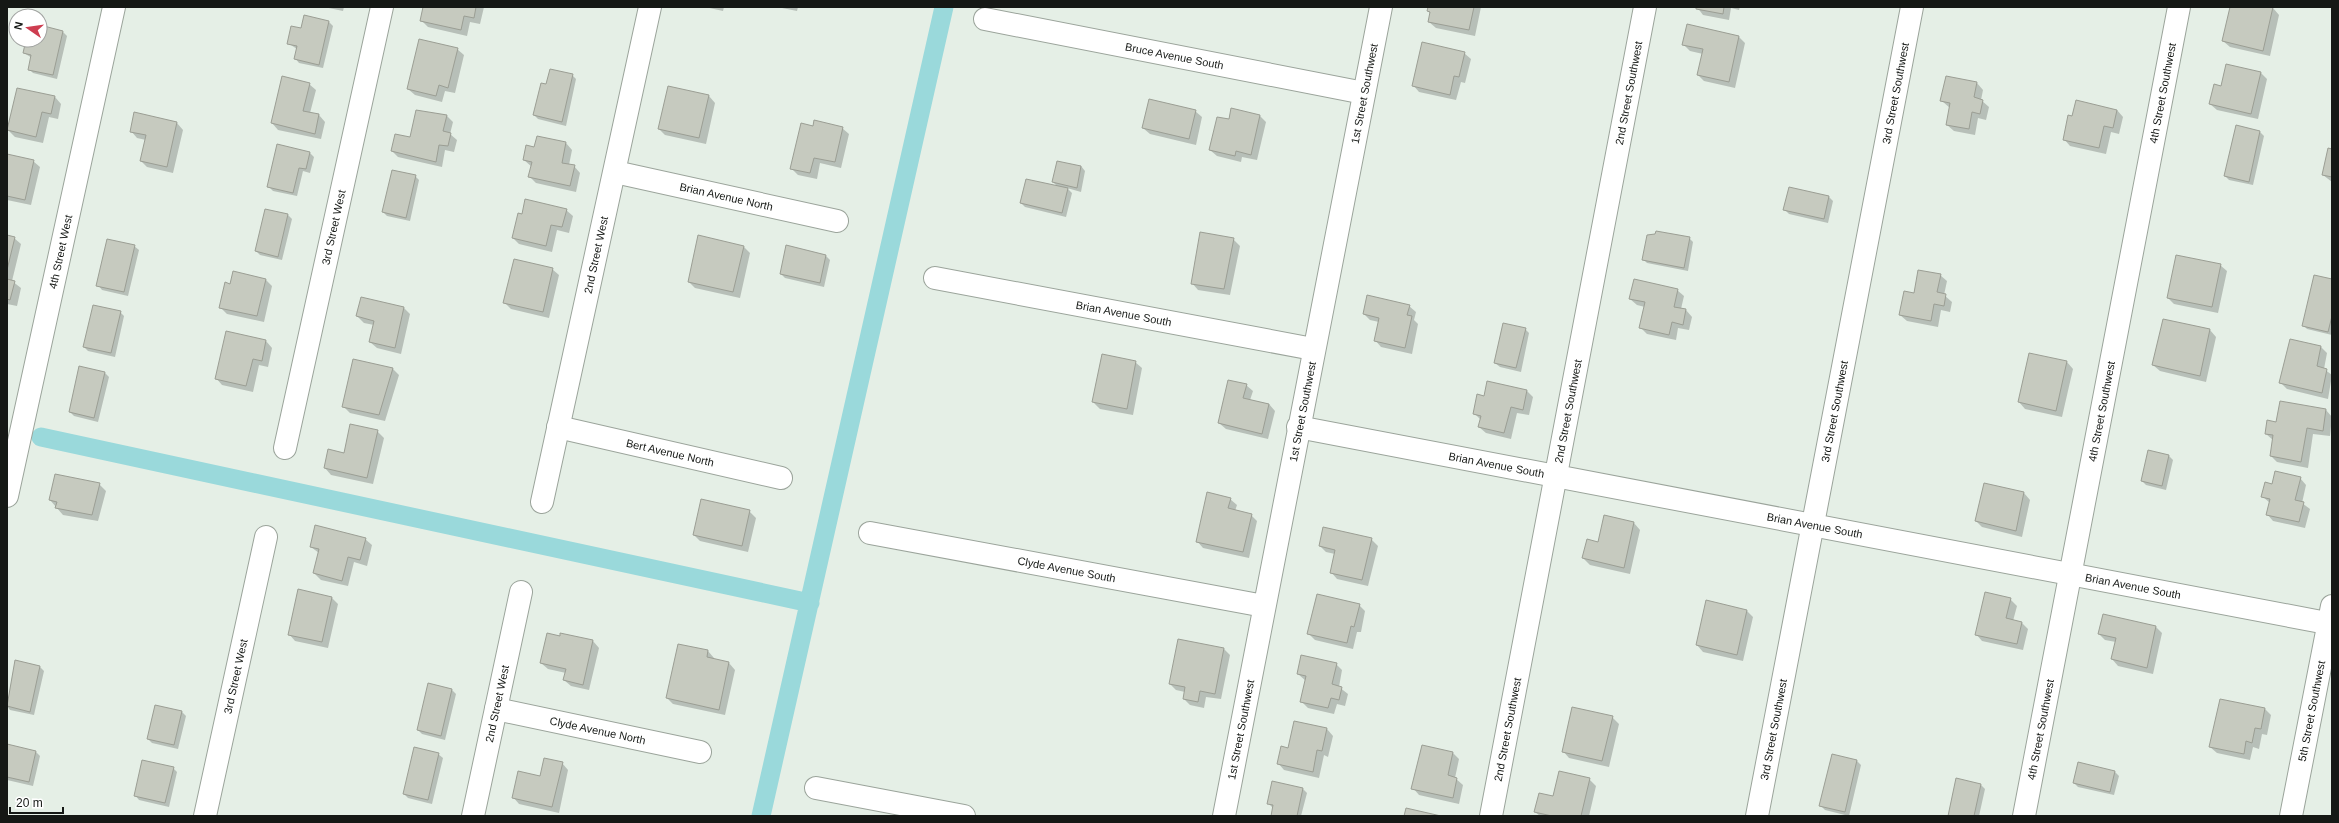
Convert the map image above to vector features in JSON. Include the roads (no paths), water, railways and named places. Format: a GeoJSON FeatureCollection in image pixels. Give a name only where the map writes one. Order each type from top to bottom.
{"type":"FeatureCollection","features":[{"type":"Feature","properties":{"kind":"street","name":"4th Street West"},"geometry":{"type":"LineString","coordinates":[[7,496],[114,7]]}},
{"type":"Feature","properties":{"kind":"street","name":"3rd Street West"},"geometry":{"type":"LineString","coordinates":[[285,448],[382,7]]}},
{"type":"Feature","properties":{"kind":"street","name":"2nd Street West"},"geometry":{"type":"LineString","coordinates":[[542,502],[650,7]]}},
{"type":"Feature","properties":{"kind":"street","name":"1st Street Southwest"},"geometry":{"type":"LineString","coordinates":[[1224,816],[1313,349],[1381,7]]}},
{"type":"Feature","properties":{"kind":"street","name":"2nd Street Southwest"},"geometry":{"type":"LineString","coordinates":[[1491,816],[1645,7]]}},
{"type":"Feature","properties":{"kind":"street","name":"3rd Street Southwest"},"geometry":{"type":"LineString","coordinates":[[1757,816],[1912,7]]}},
{"type":"Feature","properties":{"kind":"street","name":"4th Street Southwest"},"geometry":{"type":"LineString","coordinates":[[2024,816],[2179,7]]}},
{"type":"Feature","properties":{"kind":"street","name":"Bruce Avenue South"},"geometry":{"type":"LineString","coordinates":[[985,19],[1364,93]]}},
{"type":"Feature","properties":{"kind":"street","name":"Brian Avenue North"},"geometry":{"type":"LineString","coordinates":[[615,172],[838,221]]}},
{"type":"Feature","properties":{"kind":"street","name":"Brian Avenue South"},"geometry":{"type":"LineString","coordinates":[[935,278],[1313,349]]}},
{"type":"Feature","properties":{"kind":"street","name":"Brian Avenue South"},"geometry":{"type":"LineString","coordinates":[[1298,427],[2070,574],[2331,618]]}},
{"type":"Feature","properties":{"kind":"street","name":"Bert Avenue North"},"geometry":{"type":"LineString","coordinates":[[558,428],[781,478]]}},
{"type":"Feature","properties":{"kind":"street","name":"Clyde Avenue South"},"geometry":{"type":"LineString","coordinates":[[870,533],[1264,606]]}},
{"type":"Feature","properties":{"kind":"street","name":"3rd Street West"},"geometry":{"type":"LineString","coordinates":[[205,816],[266,537]]}},
{"type":"Feature","properties":{"kind":"street","name":"2nd Street West"},"geometry":{"type":"LineString","coordinates":[[473,816],[522,592]]}},
{"type":"Feature","properties":{"kind":"street","name":"5th Street Southwest"},"geometry":{"type":"LineString","coordinates":[[2291,816],[2331,618]]}},
{"type":"Feature","properties":{"kind":"street","name":"Clyde Avenue North"},"geometry":{"type":"LineString","coordinates":[[496,709],[700,752]]}},
{"type":"Feature","properties":{"kind":"street"},"geometry":{"type":"LineString","coordinates":[[816,788],[964,816]]}},
{"type":"Feature","properties":{"kind":"waterway"},"geometry":{"type":"LineString","coordinates":[[761,816],[944,7]]}},
{"type":"Feature","properties":{"kind":"waterway"},"geometry":{"type":"LineString","coordinates":[[41,437],[810,603]]}}]}
